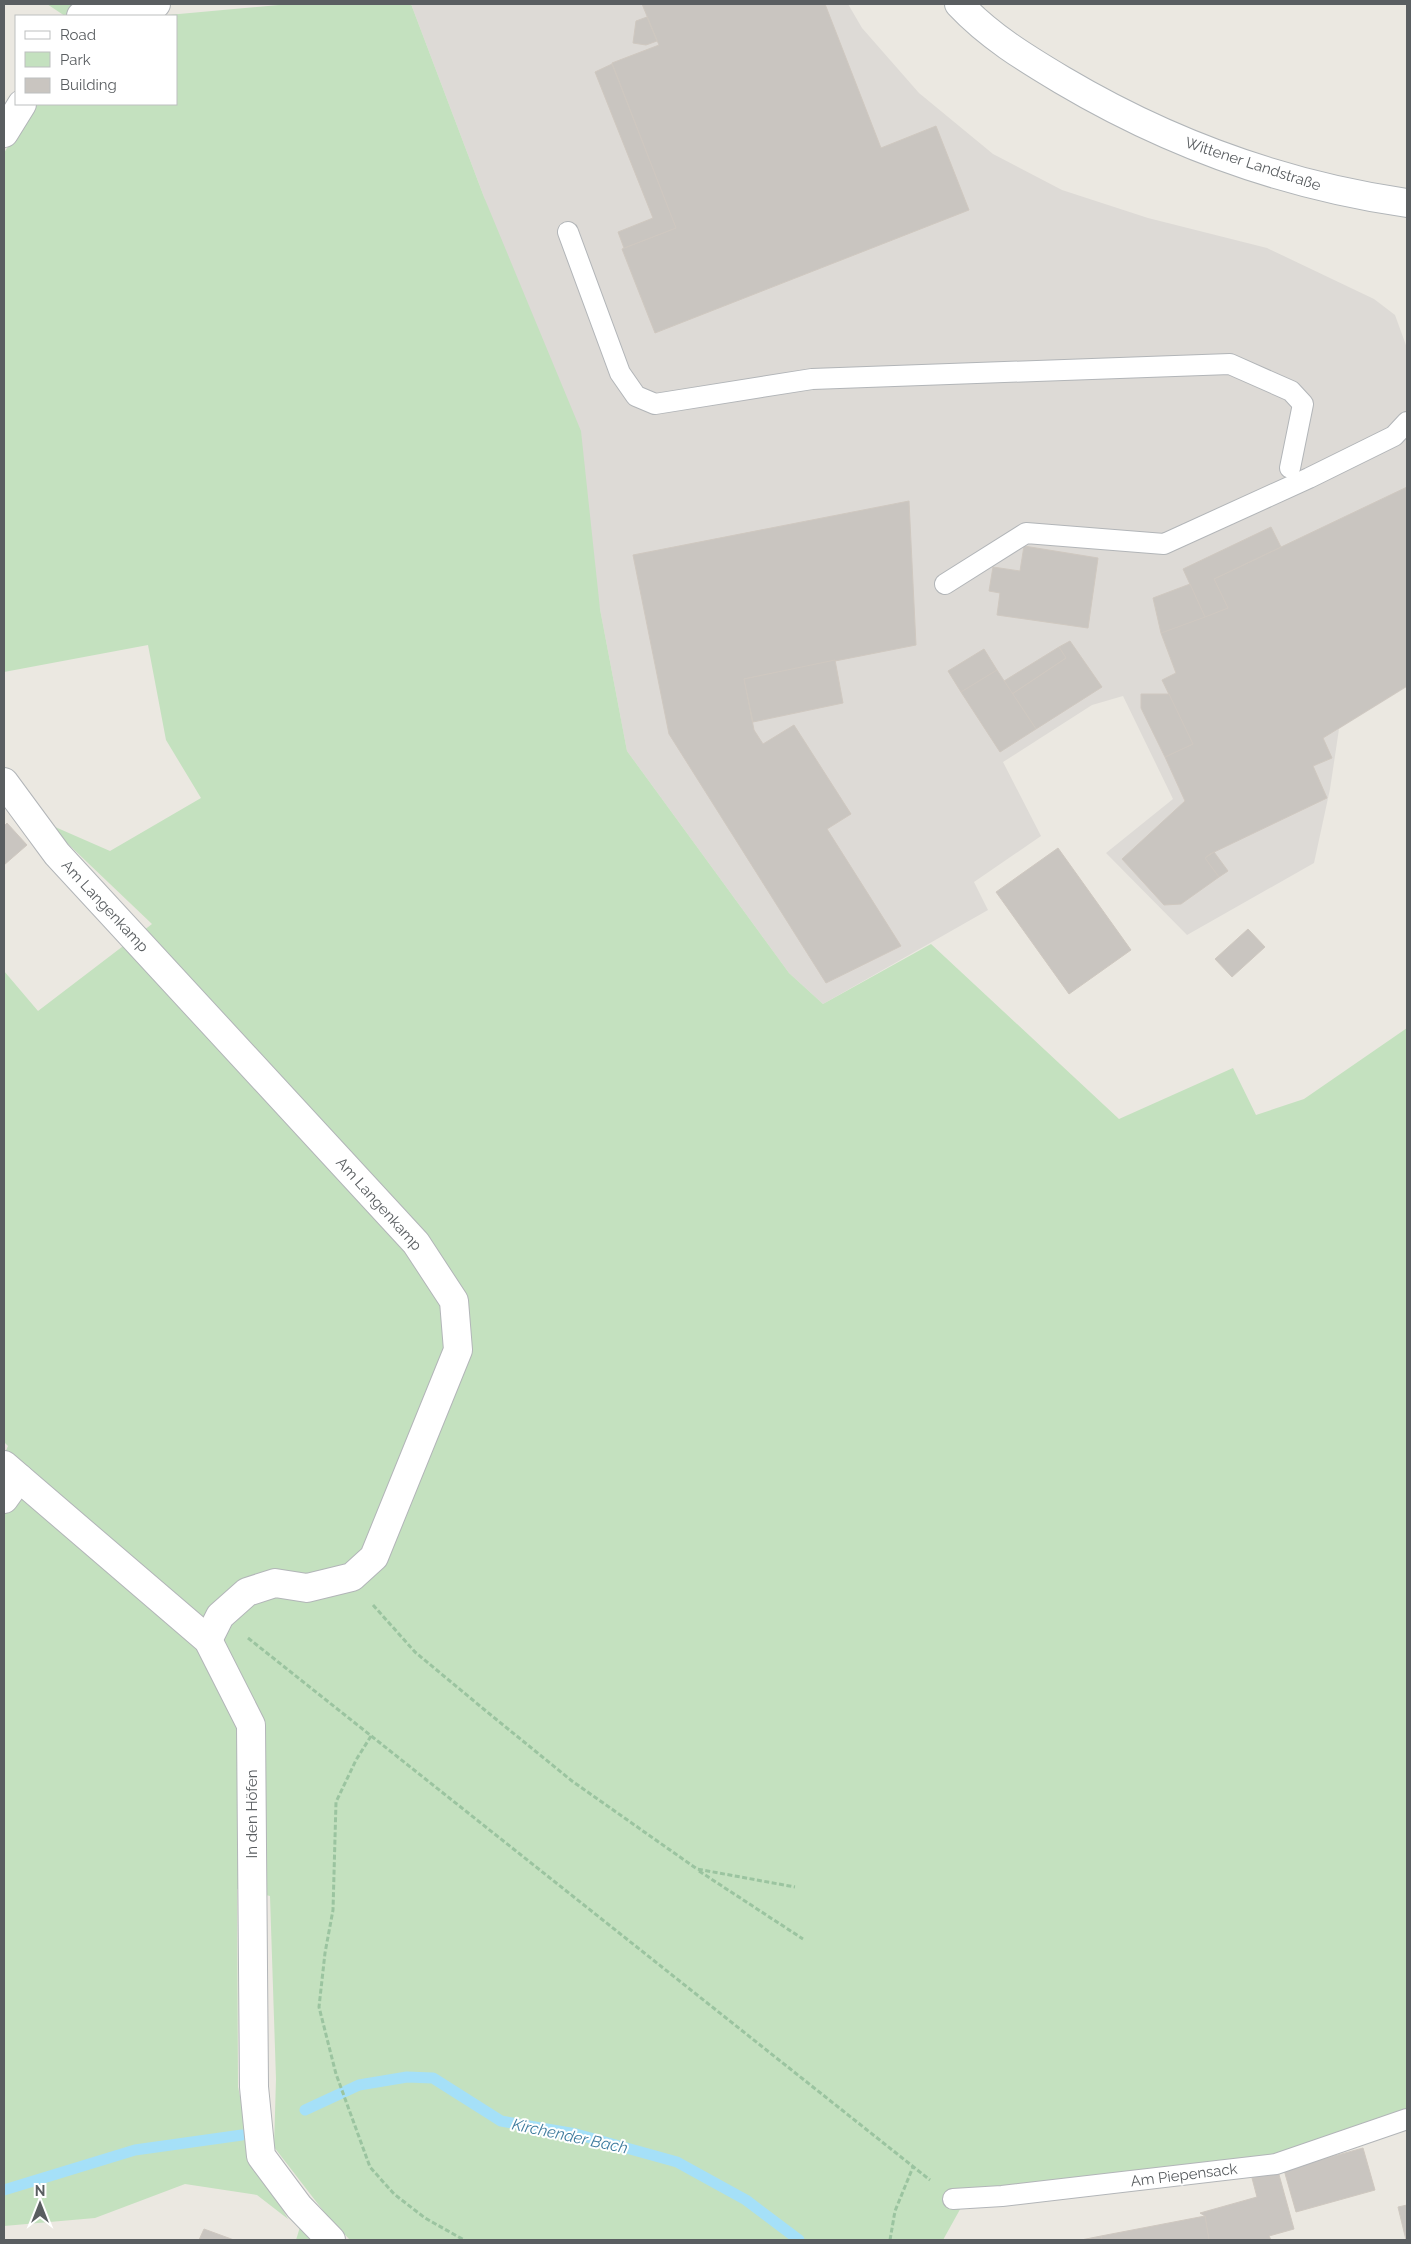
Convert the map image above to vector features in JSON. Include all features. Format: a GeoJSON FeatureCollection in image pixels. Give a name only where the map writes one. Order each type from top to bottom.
{"type":"FeatureCollection","features":[{"type":"Feature","properties":{"kind":"street"},"geometry":{"type":"LineString","coordinates":[[84,15],[105,8],[156,4]]}},
{"type":"Feature","properties":{"kind":"street","name":"Wittener Landstraße"},"geometry":{"type":"LineString","coordinates":[[959,4],[1010,49],[1102,104],[1144,125],[1208,153],[1292,178],[1365,197],[1407,203]]}},
{"type":"Feature","properties":{"kind":"street"},"geometry":{"type":"LineString","coordinates":[[4,133],[21,105]]}},
{"type":"Feature","properties":{"kind":"street","name":"Am Langenkamp"},"geometry":{"type":"LineString","coordinates":[[4,782],[57,854],[416,1242],[454,1301],[458,1350],[374,1557],[352,1577],[307,1588],[275,1583],[247,1592],[220,1616],[208,1640]]}},
{"type":"Feature","properties":{"kind":"street","name":"In den Höfen"},"geometry":{"type":"LineString","coordinates":[[9,1481],[208,1640],[251,1725],[254,2087],[261,2156],[299,2207],[331,2240]]}},
{"type":"Feature","properties":{"kind":"lane"},"geometry":{"type":"LineString","coordinates":[[568,232],[620,373],[636,396],[655,404],[812,380],[1230,364],[1291,391],[1303,404],[1290,468]]}},
{"type":"Feature","properties":{"kind":"lane"},"geometry":{"type":"LineString","coordinates":[[945,584],[1026,533],[1164,544],[1310,478],[1385,441],[1394,436],[1407,422]]}},
{"type":"Feature","properties":{"kind":"lane","name":"Am Piepensack"},"geometry":{"type":"LineString","coordinates":[[953,2199],[1002,2196],[1276,2164],[1407,2119]]}},
{"type":"Feature","properties":{"kind":"path"},"geometry":{"type":"LineString","coordinates":[[352,1577],[370,1601],[415,1652],[572,1781],[696,1869],[803,1939]]}},
{"type":"Feature","properties":{"kind":"path"},"geometry":{"type":"LineString","coordinates":[[220,1616],[953,2199]]}},
{"type":"Feature","properties":{"kind":"path"},"geometry":{"type":"LineString","coordinates":[[371,1736],[356,1760],[336,1802],[333,1910],[325,1953],[320,2007],[336,2074],[349,2115],[370,2167],[394,2194],[425,2218],[464,2240]]}},
{"type":"Feature","properties":{"kind":"path"},"geometry":{"type":"LineString","coordinates":[[696,1869],[795,1887]]}},
{"type":"Feature","properties":{"kind":"path"},"geometry":{"type":"LineString","coordinates":[[890,2240],[895,2211],[913,2167]]}},
{"type":"Feature","properties":{"kind":"shaded area"},"geometry":{"type":"Polygon","coordinates":[[[411,4],[848,4],[862,28],[919,93],[993,154],[1062,190],[1148,218],[1267,248],[1374,299],[1395,315],[1407,348],[1407,687],[1339,729],[1330,789],[1314,863],[1187,935],[1106,853],[1173,799],[1123,696],[1092,705],[1003,762],[1041,836],[974,882],[988,910],[823,1004],[789,973],[627,751],[600,609],[484,197],[411,4]]]}},
{"type":"Feature","properties":{"kind":"green space"},"geometry":{"type":"Polygon","coordinates":[[[47,4],[83,4],[66,15],[47,4]]]}},
{"type":"Feature","properties":{"kind":"green space"},"geometry":{"type":"Polygon","coordinates":[[[290,4],[411,4],[484,197],[581,431],[600,609],[627,751],[789,973],[823,1004],[931,944],[1119,1119],[1233,1068],[1256,1115],[1304,1099],[1407,1028],[1407,2110],[1271,2159],[968,2195],[943,2240],[350,2240],[328,2217],[274,2147],[276,2079],[270,1896],[237,1889],[238,2087],[254,2159],[288,2219],[257,2195],[185,2184],[95,2218],[4,2226],[4,1455],[8,1446],[4,1442],[4,971],[38,1011],[152,924],[46,823],[110,851],[201,798],[166,740],[148,645],[4,672],[4,153],[33,105],[178,105],[178,15],[168,15],[290,4]]]}},
{"type":"Feature","properties":{"kind":"green space"},"geometry":{"type":"Polygon","coordinates":[[[300,2227],[313,2240],[296,2240],[300,2227]]]}},
{"type":"Feature","properties":{"kind":"building"},"geometry":{"type":"Polygon","coordinates":[[[642,4],[825,4],[881,148],[936,126],[969,210],[655,333],[622,249],[676,228],[612,63],[659,45],[642,4]]]}},
{"type":"Feature","properties":{"kind":"building"},"geometry":{"type":"Polygon","coordinates":[[[647,17],[657,41],[646,45],[633,43],[636,21],[647,17]]]}},
{"type":"Feature","properties":{"kind":"building"},"geometry":{"type":"Polygon","coordinates":[[[612,64],[676,228],[624,248],[618,232],[653,218],[595,72],[612,64]]]}},
{"type":"Feature","properties":{"kind":"building"},"geometry":{"type":"Polygon","coordinates":[[[1407,487],[1407,686],[1323,738],[1332,758],[1313,766],[1327,798],[1210,854],[1205,858],[1219,877],[1181,904],[1164,905],[1122,859],[1185,801],[1165,757],[1193,744],[1162,680],[1176,673],[1161,633],[1228,608],[1214,579],[1407,487]]]}},
{"type":"Feature","properties":{"kind":"building"},"geometry":{"type":"Polygon","coordinates":[[[909,501],[916,645],[744,679],[754,730],[763,744],[794,725],[851,814],[827,829],[901,946],[826,983],[669,734],[633,555],[909,501]]]}},
{"type":"Feature","properties":{"kind":"building"},"geometry":{"type":"Polygon","coordinates":[[[1271,527],[1281,547],[1214,579],[1228,608],[1205,617],[1183,569],[1271,527]]]}},
{"type":"Feature","properties":{"kind":"building"},"geometry":{"type":"Polygon","coordinates":[[[1024,546],[1098,558],[1088,628],[997,615],[1000,593],[989,591],[993,567],[1020,571],[1024,546]]]}},
{"type":"Feature","properties":{"kind":"building"},"geometry":{"type":"Polygon","coordinates":[[[1190,584],[1205,617],[1161,633],[1153,598],[1190,584]]]}},
{"type":"Feature","properties":{"kind":"building"},"geometry":{"type":"Polygon","coordinates":[[[1070,641],[1102,687],[1036,729],[1012,694],[1066,658],[1059,647],[1070,641]]]}},
{"type":"Feature","properties":{"kind":"building"},"geometry":{"type":"Polygon","coordinates":[[[1059,647],[1066,658],[1012,694],[1004,681],[1059,647]]]}},
{"type":"Feature","properties":{"kind":"building"},"geometry":{"type":"Polygon","coordinates":[[[984,649],[997,670],[961,692],[948,671],[984,649]]]}},
{"type":"Feature","properties":{"kind":"building"},"geometry":{"type":"Polygon","coordinates":[[[835,660],[843,703],[753,722],[744,679],[835,660]]]}},
{"type":"Feature","properties":{"kind":"building"},"geometry":{"type":"Polygon","coordinates":[[[997,670],[1036,729],[1000,752],[961,692],[997,670]]]}},
{"type":"Feature","properties":{"kind":"building"},"geometry":{"type":"Polygon","coordinates":[[[1141,694],[1169,694],[1193,744],[1165,757],[1141,708],[1141,694]]]}},
{"type":"Feature","properties":{"kind":"building"},"geometry":{"type":"Polygon","coordinates":[[[7,823],[27,845],[4,865],[4,826],[7,823]]]}},
{"type":"Feature","properties":{"kind":"building"},"geometry":{"type":"Polygon","coordinates":[[[1058,848],[1131,950],[1069,994],[996,892],[1058,848]]]}},
{"type":"Feature","properties":{"kind":"building"},"geometry":{"type":"Polygon","coordinates":[[[1214,852],[1228,871],[1219,877],[1205,858],[1214,852]]]}},
{"type":"Feature","properties":{"kind":"building"},"geometry":{"type":"Polygon","coordinates":[[[1248,929],[1265,947],[1232,977],[1215,959],[1248,929]]]}},
{"type":"Feature","properties":{"kind":"building"},"geometry":{"type":"Polygon","coordinates":[[[1363,2148],[1375,2190],[1296,2212],[1284,2170],[1363,2148]]]}},
{"type":"Feature","properties":{"kind":"building"},"geometry":{"type":"Polygon","coordinates":[[[1278,2171],[1294,2229],[1269,2236],[1271,2240],[1209,2240],[1205,2216],[1200,2213],[1257,2197],[1252,2178],[1278,2171]]]}},
{"type":"Feature","properties":{"kind":"building"},"geometry":{"type":"Polygon","coordinates":[[[1407,2205],[1407,2240],[1406,2240],[1398,2207],[1407,2205]]]}},
{"type":"Feature","properties":{"kind":"building"},"geometry":{"type":"Polygon","coordinates":[[[1205,2216],[1209,2240],[1102,2240],[1101,2236],[1205,2216]]]}},
{"type":"Feature","properties":{"kind":"building"},"geometry":{"type":"Polygon","coordinates":[[[204,2229],[234,2240],[199,2240],[204,2229]]]}},
{"type":"Feature","properties":{"kind":"building"},"geometry":{"type":"Polygon","coordinates":[[[1101,2236],[1102,2240],[1081,2240],[1101,2236]]]}},
{"type":"Feature","properties":{"kind":"waterway","name":"Kirchender Bach"},"geometry":{"type":"LineString","coordinates":[[305,2110],[359,2085],[407,2077],[433,2078],[501,2121],[576,2134],[677,2162],[746,2200],[799,2240]]}},
{"type":"Feature","properties":{"kind":"waterway","name":"Kirchender Bach"},"geometry":{"type":"LineString","coordinates":[[4,2190],[135,2150],[242,2135]]}}]}
